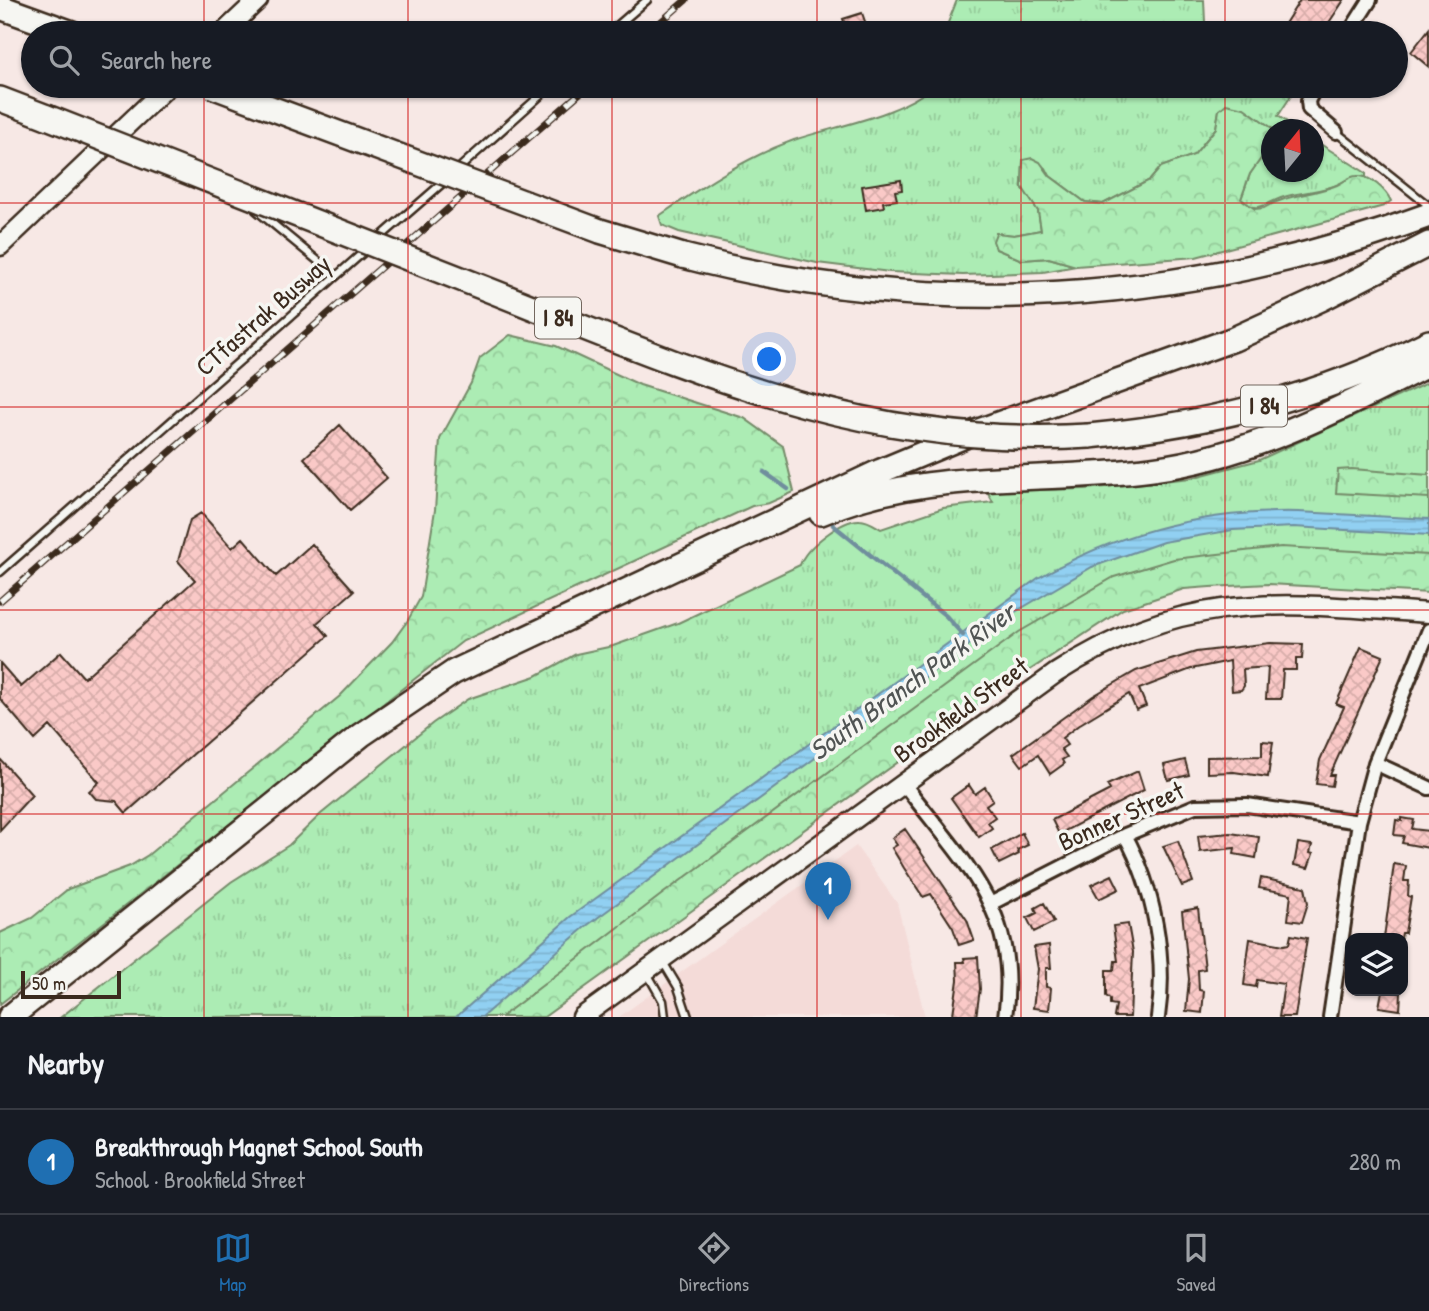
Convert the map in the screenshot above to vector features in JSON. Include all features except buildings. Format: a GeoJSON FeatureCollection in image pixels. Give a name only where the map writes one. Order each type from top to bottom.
{"type":"FeatureCollection","features":[{"type":"Feature","properties":{"kind":"highway"},"geometry":{"type":"LineString","coordinates":[[0,7],[39,21]]}},
{"type":"Feature","properties":{"kind":"highway"},"geometry":{"type":"LineString","coordinates":[[244,98],[582,225],[683,256],[773,277],[859,290],[940,297],[1038,296],[1117,291],[1189,280],[1305,254],[1429,215]]}},
{"type":"Feature","properties":{"kind":"highway","name":"I 84"},"geometry":{"type":"LineString","coordinates":[[4,106],[47,117],[666,360],[802,406],[853,419],[933,431],[1009,437],[1089,436],[1185,424],[1273,404],[1349,379],[1429,342]]}},
{"type":"Feature","properties":{"kind":"highway"},"geometry":{"type":"LineString","coordinates":[[10,1017],[361,735],[454,673],[858,481],[965,436],[1234,339],[1323,298],[1428,244]]}},
{"type":"Feature","properties":{"kind":"highway"},"geometry":{"type":"LineString","coordinates":[[33,1017],[379,739],[432,701],[478,675],[797,525],[864,497],[927,483],[1109,474],[1186,463],[1273,437],[1429,364]]}},
{"type":"Feature","properties":{"kind":"street"},"geometry":{"type":"LineString","coordinates":[[236,21],[258,0]]}},
{"type":"Feature","properties":{"kind":"street"},"geometry":{"type":"LineString","coordinates":[[1357,21],[1370,0]]}},
{"type":"Feature","properties":{"kind":"street"},"geometry":{"type":"LineString","coordinates":[[0,246],[155,98]]}},
{"type":"Feature","properties":{"kind":"street"},"geometry":{"type":"LineString","coordinates":[[1310,98],[1307,105],[1312,113],[1336,132]]}},
{"type":"Feature","properties":{"kind":"street","name":"Brookfield Street"},"geometry":{"type":"LineString","coordinates":[[582,1017],[1066,666],[1099,647],[1145,627],[1194,612],[1250,604],[1429,613]]}},
{"type":"Feature","properties":{"kind":"street"},"geometry":{"type":"LineString","coordinates":[[1330,1017],[1359,822],[1375,763],[1429,630]]}},
{"type":"Feature","properties":{"kind":"street"},"geometry":{"type":"LineString","coordinates":[[1375,763],[1429,788]]}},
{"type":"Feature","properties":{"kind":"street"},"geometry":{"type":"LineString","coordinates":[[904,784],[992,902],[1006,944],[1009,964],[1006,1017]]}},
{"type":"Feature","properties":{"kind":"street","name":"Bonner Street"},"geometry":{"type":"LineString","coordinates":[[992,902],[1125,835],[1195,806],[1219,804],[1359,822]]}},
{"type":"Feature","properties":{"kind":"street"},"geometry":{"type":"LineString","coordinates":[[1125,835],[1140,862],[1154,919],[1161,997],[1158,1017]]}},
{"type":"Feature","properties":{"kind":"lane"},"geometry":{"type":"LineString","coordinates":[[623,21],[648,0]]}},
{"type":"Feature","properties":{"kind":"lane","name":"CTfastrak Busway"},"geometry":{"type":"LineString","coordinates":[[0,572],[537,98]]}},
{"type":"Feature","properties":{"kind":"lane"},"geometry":{"type":"LineString","coordinates":[[1336,132],[1429,206]]}},
{"type":"Feature","properties":{"kind":"lane"},"geometry":{"type":"LineString","coordinates":[[217,184],[279,227],[323,265]]}},
{"type":"Feature","properties":{"kind":"lane"},"geometry":{"type":"LineString","coordinates":[[662,959],[678,987],[688,1017]]}},
{"type":"Feature","properties":{"kind":"lane"},"geometry":{"type":"LineString","coordinates":[[646,971],[663,1001],[665,1017]]}},
{"type":"Feature","properties":{"kind":"shaded area"},"geometry":{"type":"Polygon","coordinates":[[[856,846],[897,903],[925,1017],[619,1017],[856,846]]]}},
{"type":"Feature","properties":{"kind":"green space"},"geometry":{"type":"Polygon","coordinates":[[[957,0],[1204,0],[1205,21],[949,21],[957,0]]]}},
{"type":"Feature","properties":{"kind":"green space"},"geometry":{"type":"Polygon","coordinates":[[[917,98],[1290,98],[1278,116],[1283,119],[1261,119],[1261,125],[1219,110],[1216,128],[1194,155],[1161,167],[1150,180],[1103,204],[1085,202],[1050,176],[1046,168],[1023,161],[1022,187],[1038,211],[1041,230],[1014,235],[996,233],[996,249],[1022,260],[1049,258],[1076,266],[1043,272],[963,275],[890,272],[817,263],[679,232],[662,225],[659,216],[758,155],[794,140],[885,113],[917,98]]]}},
{"type":"Feature","properties":{"kind":"green space"},"geometry":{"type":"Polygon","coordinates":[[[1226,104],[1244,108],[1261,120],[1261,159],[1250,174],[1241,199],[1255,209],[1328,188],[1357,176],[1377,184],[1391,201],[1384,206],[1196,257],[1076,266],[1049,258],[1022,260],[996,249],[993,241],[996,233],[1014,235],[1041,230],[1038,211],[1022,187],[1023,160],[1032,158],[1040,162],[1050,176],[1085,202],[1103,204],[1150,180],[1161,167],[1194,155],[1216,128],[1219,110],[1226,104]]]}},
{"type":"Feature","properties":{"kind":"green space"},"geometry":{"type":"Polygon","coordinates":[[[1324,146],[1366,173],[1366,177],[1353,177],[1334,186],[1288,196],[1256,207],[1241,199],[1250,174],[1261,157],[1261,182],[1324,182],[1324,146]]]}},
{"type":"Feature","properties":{"kind":"green space"},"geometry":{"type":"Polygon","coordinates":[[[510,335],[556,346],[640,385],[744,418],[783,446],[794,492],[769,503],[752,506],[463,641],[0,1004],[0,933],[32,918],[68,889],[130,866],[148,855],[340,696],[392,642],[421,597],[435,510],[440,439],[471,383],[480,358],[510,335]]]}},
{"type":"Feature","properties":{"kind":"green space"},"geometry":{"type":"Polygon","coordinates":[[[1429,382],[1429,590],[1237,580],[1178,589],[1131,604],[1085,625],[534,1017],[61,1017],[231,882],[289,845],[321,814],[433,723],[468,699],[536,676],[576,654],[613,646],[678,623],[800,565],[816,543],[844,524],[863,520],[881,529],[943,508],[993,502],[987,491],[1085,489],[1191,478],[1259,460],[1429,382]]]}},
{"type":"Feature","properties":{"kind":"green space"},"geometry":{"type":"Polygon","coordinates":[[[1338,470],[1429,475],[1429,498],[1336,493],[1338,470]]]}},
{"type":"Feature","properties":{"kind":"green space"},"geometry":{"type":"Polygon","coordinates":[[[1281,547],[1429,555],[1429,593],[1269,584],[1210,587],[1184,589],[1123,609],[983,701],[544,1017],[501,1017],[661,895],[1019,632],[1114,577],[1174,559],[1281,547]]]}},
{"type":"Feature","properties":{"kind":"water","name":"South Branch Park River"},"geometry":{"type":"Polygon","coordinates":[[[1299,512],[1429,519],[1429,535],[1294,527],[1233,530],[1163,542],[1092,567],[1010,615],[585,927],[482,1017],[456,1017],[570,917],[1038,578],[1100,548],[1164,527],[1230,515],[1299,512]]]}},
{"type":"Feature","properties":{"kind":"waterway"},"geometry":{"type":"LineString","coordinates":[[764,472],[788,489]]}},
{"type":"Feature","properties":{"kind":"waterway","name":"South Branch Park River"},"geometry":{"type":"LineString","coordinates":[[833,525],[946,616],[963,635]]}},
{"type":"Feature","properties":{"kind":"railway"},"geometry":{"type":"LineString","coordinates":[[662,21],[686,0]]}},
{"type":"Feature","properties":{"kind":"railway"},"geometry":{"type":"LineString","coordinates":[[0,601],[574,98]]}},
{"type":"Feature","properties":{"kind":"place","name":"Breakthrough Magnet School South"},"geometry":{"type":"Point","coordinates":[828,920]}}]}
